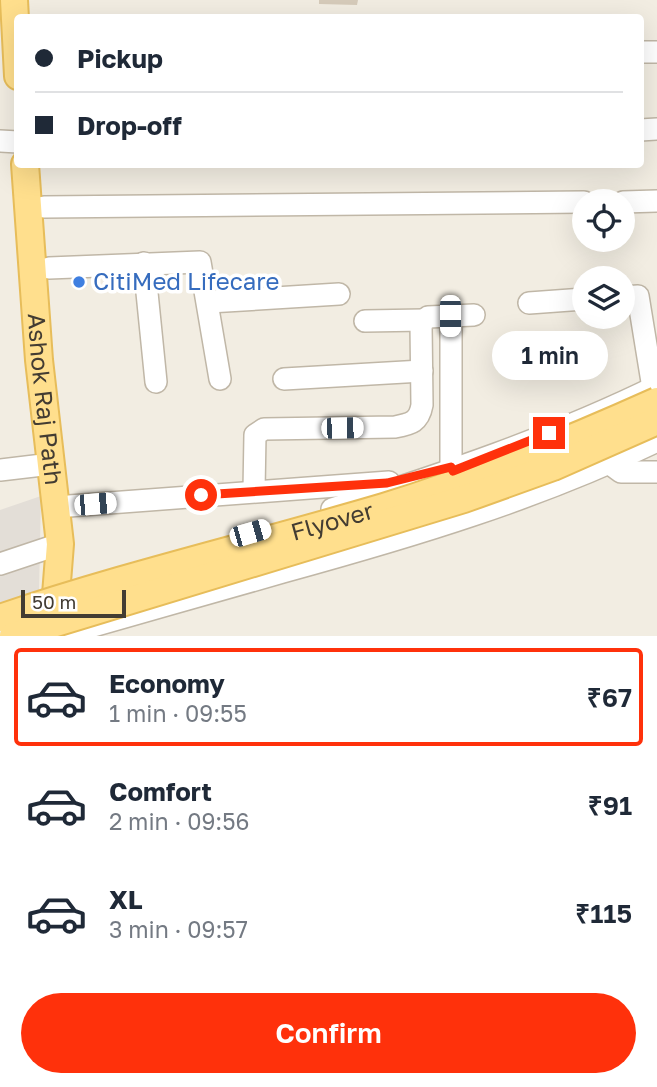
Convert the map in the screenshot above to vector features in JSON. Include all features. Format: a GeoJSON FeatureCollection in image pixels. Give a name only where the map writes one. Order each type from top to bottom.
{"type":"FeatureCollection","features":[{"type":"Feature","properties":{"kind":"main road","name":"Ashok Raj Path"},"geometry":{"type":"LineString","coordinates":[[25,168],[62,586]]}},
{"type":"Feature","properties":{"kind":"main road","name":"Ashok Raj Path"},"geometry":{"type":"LineString","coordinates":[[39,168],[69,506],[60,635]]}},
{"type":"Feature","properties":{"kind":"main road","name":"Flyover"},"geometry":{"type":"LineString","coordinates":[[0,618],[74,593],[385,506],[551,449],[656,391]]}},
{"type":"Feature","properties":{"kind":"main road","name":"Flyover"},"geometry":{"type":"LineString","coordinates":[[13,635],[442,507],[553,467],[657,421]]}},
{"type":"Feature","properties":{"kind":"street"},"geometry":{"type":"LineString","coordinates":[[635,202],[657,201]]}},
{"type":"Feature","properties":{"kind":"street"},"geometry":{"type":"LineString","coordinates":[[44,207],[572,202]]}},
{"type":"Feature","properties":{"kind":"street"},"geometry":{"type":"LineString","coordinates":[[49,268],[200,262],[209,302],[220,379]]}},
{"type":"Feature","properties":{"kind":"street"},"geometry":{"type":"LineString","coordinates":[[144,263],[156,382]]}},
{"type":"Feature","properties":{"kind":"street"},"geometry":{"type":"LineString","coordinates":[[209,302],[339,294]]}},
{"type":"Feature","properties":{"kind":"street"},"geometry":{"type":"LineString","coordinates":[[62,586],[299,519],[452,469],[656,391],[638,296],[635,296]]}},
{"type":"Feature","properties":{"kind":"street"},"geometry":{"type":"LineString","coordinates":[[529,303],[572,300]]}},
{"type":"Feature","properties":{"kind":"street"},"geometry":{"type":"LineString","coordinates":[[365,321],[424,320],[474,314]]}},
{"type":"Feature","properties":{"kind":"street"},"geometry":{"type":"LineString","coordinates":[[450,316],[452,469]]}},
{"type":"Feature","properties":{"kind":"street"},"geometry":{"type":"LineString","coordinates":[[254,491],[253,446],[255,435],[259,432],[395,427],[413,423],[420,416],[424,320]]}},
{"type":"Feature","properties":{"kind":"street"},"geometry":{"type":"LineString","coordinates":[[284,379],[422,371]]}},
{"type":"Feature","properties":{"kind":"street"},"geometry":{"type":"LineString","coordinates":[[60,635],[383,544],[491,510],[610,464],[657,441]]}},
{"type":"Feature","properties":{"kind":"street"},"geometry":{"type":"LineString","coordinates":[[0,470],[51,464]]}},
{"type":"Feature","properties":{"kind":"street"},"geometry":{"type":"LineString","coordinates":[[610,464],[621,472],[657,472]]}},
{"type":"Feature","properties":{"kind":"street"},"geometry":{"type":"LineString","coordinates":[[69,506],[387,483],[452,469]]}},
{"type":"Feature","properties":{"kind":"street"},"geometry":{"type":"LineString","coordinates":[[0,564],[60,544]]}},
{"type":"Feature","properties":{"kind":"street"},"geometry":{"type":"LineString","coordinates":[[128,567],[140,613]]}},
{"type":"Feature","properties":{"kind":"shaded area"},"geometry":{"type":"Polygon","coordinates":[[[41,496],[39,592],[0,607],[0,510],[41,496]]]}},
{"type":"Feature","properties":{"kind":"building"},"geometry":{"type":"Polygon","coordinates":[[[319,0],[358,0],[357,5],[319,4],[319,0]]]}},
{"type":"Feature","properties":{"kind":"place","name":"CitiMed Lifecare"},"geometry":{"type":"Point","coordinates":[79,282]}},
{"type":"Feature","properties":{"kind":"route"},"geometry":{"type":"LineString","coordinates":[[201,495],[387,483],[451,467],[453,471],[549,433]]}}]}
